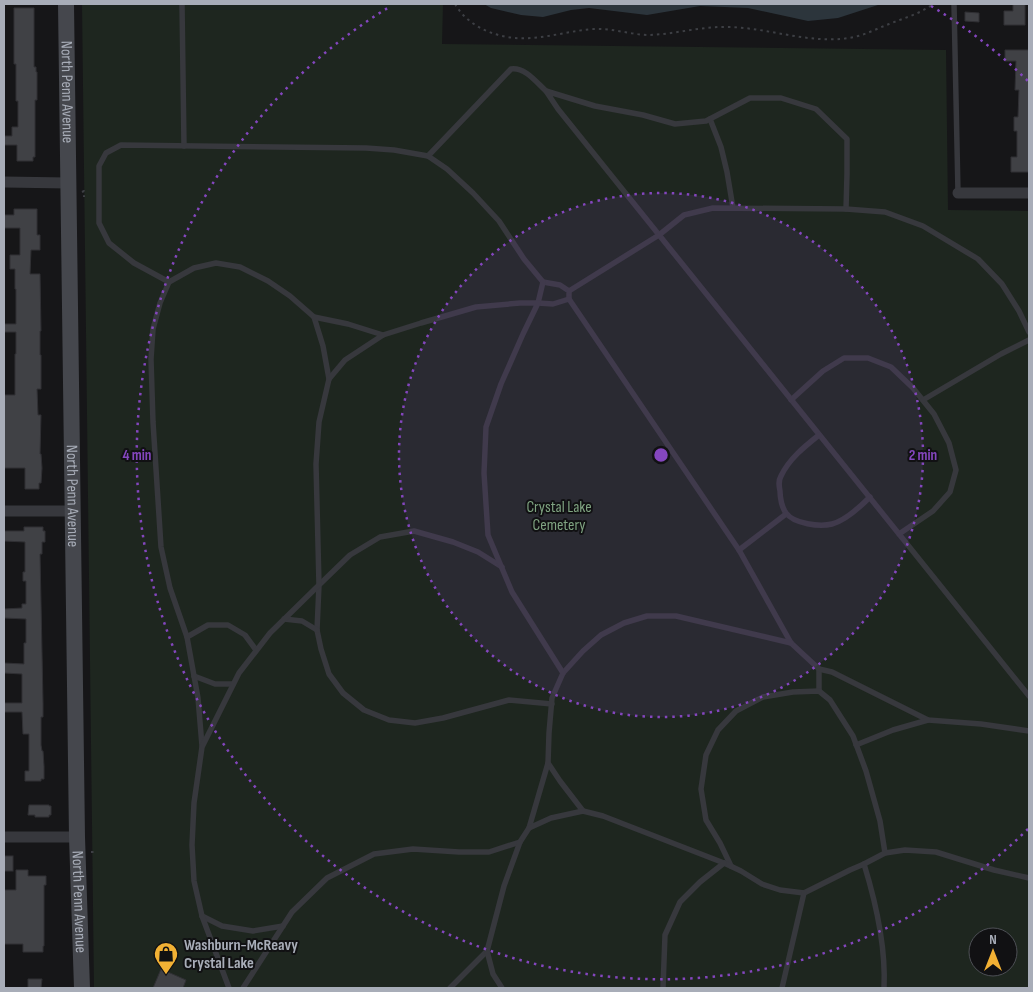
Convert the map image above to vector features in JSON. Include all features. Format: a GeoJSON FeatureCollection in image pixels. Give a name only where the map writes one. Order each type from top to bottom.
{"type":"FeatureCollection","features":[{"type":"Feature","properties":{"kind":"main road","name":"North Penn Avenue"},"geometry":{"type":"LineString","coordinates":[[66,4],[75,187],[73,511],[77,837],[82,988]]}},
{"type":"Feature","properties":{"kind":"street"},"geometry":{"type":"LineString","coordinates":[[4,182],[75,187]]}},
{"type":"Feature","properties":{"kind":"street"},"geometry":{"type":"LineString","coordinates":[[958,193],[1029,193]]}},
{"type":"Feature","properties":{"kind":"street"},"geometry":{"type":"LineString","coordinates":[[4,511],[73,511]]}},
{"type":"Feature","properties":{"kind":"street"},"geometry":{"type":"LineString","coordinates":[[4,837],[77,837]]}},
{"type":"Feature","properties":{"kind":"lane"},"geometry":{"type":"LineString","coordinates":[[182,4],[184,146]]}},
{"type":"Feature","properties":{"kind":"lane"},"geometry":{"type":"LineString","coordinates":[[954,4],[958,193]]}},
{"type":"Feature","properties":{"kind":"lane"},"geometry":{"type":"LineString","coordinates":[[428,156],[511,69],[517,68],[522,70],[546,91],[558,110],[1029,696]]}},
{"type":"Feature","properties":{"kind":"lane"},"geometry":{"type":"LineString","coordinates":[[546,91],[595,106],[643,115],[675,124],[710,119],[750,98],[781,98],[816,109],[847,139],[846,209]]}},
{"type":"Feature","properties":{"kind":"lane"},"geometry":{"type":"LineString","coordinates":[[710,119],[721,147],[733,208]]}},
{"type":"Feature","properties":{"kind":"lane"},"geometry":{"type":"LineString","coordinates":[[169,282],[134,263],[109,243],[99,223],[99,166],[106,153],[121,145],[366,148],[394,150],[428,156],[447,169],[474,193],[543,282],[560,285],[569,291]]}},
{"type":"Feature","properties":{"kind":"lane"},"geometry":{"type":"LineString","coordinates":[[569,291],[659,235],[684,215],[712,208],[846,209],[884,212],[923,226],[978,259],[1002,284],[1019,311],[1029,332]]}},
{"type":"Feature","properties":{"kind":"lane"},"geometry":{"type":"LineString","coordinates":[[229,988],[202,916],[194,881],[192,845],[194,803],[202,748],[198,698],[187,636],[170,588],[161,547],[153,422],[151,359],[153,329],[160,302],[169,282],[194,268],[216,263],[240,267],[268,281],[290,296],[314,317],[348,324],[383,336]]}},
{"type":"Feature","properties":{"kind":"lane"},"geometry":{"type":"LineString","coordinates":[[543,282],[538,303],[522,334],[501,384],[486,427],[484,473],[488,535],[512,592],[563,673]]}},
{"type":"Feature","properties":{"kind":"lane"},"geometry":{"type":"LineString","coordinates":[[569,291],[569,299],[739,550],[791,643],[818,669],[832,672],[928,720]]}},
{"type":"Feature","properties":{"kind":"lane"},"geometry":{"type":"LineString","coordinates":[[329,379],[345,360],[383,336],[421,323],[476,307],[520,303],[553,304],[569,299]]}},
{"type":"Feature","properties":{"kind":"lane"},"geometry":{"type":"LineString","coordinates":[[314,317],[323,346],[329,379],[320,422],[316,464],[319,585],[317,630],[329,674],[343,693],[364,710],[389,720],[414,723],[443,718],[509,700],[552,704]]}},
{"type":"Feature","properties":{"kind":"lane"},"geometry":{"type":"LineString","coordinates":[[923,400],[1001,354],[1029,340]]}},
{"type":"Feature","properties":{"kind":"lane"},"geometry":{"type":"LineString","coordinates":[[791,400],[823,371],[844,358],[868,358],[891,367],[923,400],[934,414],[949,443],[956,470],[950,492],[933,511],[899,534]]}},
{"type":"Feature","properties":{"kind":"lane"},"geometry":{"type":"LineString","coordinates":[[820,435],[789,462],[779,479],[780,498],[786,514],[798,522],[815,526],[833,524],[855,511],[870,497]]}},
{"type":"Feature","properties":{"kind":"lane"},"geometry":{"type":"LineString","coordinates":[[739,550],[786,514]]}},
{"type":"Feature","properties":{"kind":"lane"},"geometry":{"type":"LineString","coordinates":[[202,748],[239,673],[270,632],[350,556],[380,537],[414,531],[478,552],[502,567]]}},
{"type":"Feature","properties":{"kind":"lane"},"geometry":{"type":"LineString","coordinates":[[502,988],[493,974],[487,951],[504,886],[520,842],[529,828],[548,763],[552,698],[563,673],[601,635],[624,623],[647,616],[676,616],[791,643]]}},
{"type":"Feature","properties":{"kind":"lane"},"geometry":{"type":"LineString","coordinates":[[284,619],[302,621],[317,630]]}},
{"type":"Feature","properties":{"kind":"lane"},"geometry":{"type":"LineString","coordinates":[[187,636],[208,625],[228,625],[245,635],[256,650]]}},
{"type":"Feature","properties":{"kind":"lane"},"geometry":{"type":"LineString","coordinates":[[818,669],[818,691]]}},
{"type":"Feature","properties":{"kind":"lane"},"geometry":{"type":"LineString","coordinates":[[194,676],[215,684],[233,684]]}},
{"type":"Feature","properties":{"kind":"lane"},"geometry":{"type":"LineString","coordinates":[[731,867],[720,843],[706,820],[700,789],[706,756],[718,730],[736,711],[763,697],[793,692],[818,691],[830,700],[853,736],[866,771],[878,813],[885,853]]}},
{"type":"Feature","properties":{"kind":"lane"},"geometry":{"type":"LineString","coordinates":[[856,745],[893,730],[928,720],[981,724],[1029,731]]}},
{"type":"Feature","properties":{"kind":"lane"},"geometry":{"type":"LineString","coordinates":[[548,763],[583,811]]}},
{"type":"Feature","properties":{"kind":"lane"},"geometry":{"type":"LineString","coordinates":[[529,828],[551,818],[583,811],[603,816],[724,864],[741,871],[762,884],[780,890],[804,893],[885,853],[905,850],[936,852],[994,870],[1029,878]]}},
{"type":"Feature","properties":{"kind":"lane"},"geometry":{"type":"LineString","coordinates":[[243,988],[292,912],[327,878],[374,854],[413,849],[489,852],[520,842]]}},
{"type":"Feature","properties":{"kind":"lane"},"geometry":{"type":"LineString","coordinates":[[664,988],[665,934],[680,902],[700,882],[724,864]]}},
{"type":"Feature","properties":{"kind":"lane"},"geometry":{"type":"LineString","coordinates":[[864,864],[878,920],[885,973],[884,988]]}},
{"type":"Feature","properties":{"kind":"lane"},"geometry":{"type":"LineString","coordinates":[[782,988],[804,893]]}},
{"type":"Feature","properties":{"kind":"lane"},"geometry":{"type":"LineString","coordinates":[[202,916],[222,926],[253,930],[283,926]]}},
{"type":"Feature","properties":{"kind":"lane"},"geometry":{"type":"LineString","coordinates":[[450,988],[487,951]]}},
{"type":"Feature","properties":{"kind":"path"},"geometry":{"type":"LineString","coordinates":[[455,4],[464,17],[478,27],[515,38],[546,37],[592,29],[651,35],[703,28],[729,27],[819,40],[856,36],[918,13],[933,4]]}},
{"type":"Feature","properties":{"kind":"path"},"geometry":{"type":"LineString","coordinates":[[75,187],[84,191],[84,196]]}},
{"type":"Feature","properties":{"kind":"path"},"geometry":{"type":"LineString","coordinates":[[91,852],[94,852],[94,848]]}},
{"type":"Feature","properties":{"kind":"green space","name":"Crystal Lake Cemetery"},"geometry":{"type":"Polygon","coordinates":[[[82,4],[443,4],[442,44],[946,50],[948,210],[1029,211],[1029,988],[94,988],[82,4]]]}},
{"type":"Feature","properties":{"kind":"shaded area"},"geometry":{"type":"Polygon","coordinates":[[[484,4],[881,4],[838,18],[808,21],[748,8],[700,6],[647,15],[589,8],[543,17],[521,15],[491,8],[484,4]]]}},
{"type":"Feature","properties":{"kind":"building"},"geometry":{"type":"Polygon","coordinates":[[[1013,4],[1025,4],[1025,25],[1004,25],[1004,11],[1013,11],[1013,4]]]}},
{"type":"Feature","properties":{"kind":"building"},"geometry":{"type":"Polygon","coordinates":[[[14,8],[34,8],[34,67],[36,67],[37,72],[37,100],[35,100],[35,157],[33,157],[33,161],[17,161],[17,145],[4,145],[4,136],[12,136],[12,127],[18,127],[16,64],[14,64],[14,8]]]}},
{"type":"Feature","properties":{"kind":"building"},"geometry":{"type":"Polygon","coordinates":[[[965,12],[979,13],[979,22],[965,21],[965,12]]]}},
{"type":"Feature","properties":{"kind":"building"},"geometry":{"type":"Polygon","coordinates":[[[1005,50],[1029,50],[1029,172],[1011,172],[1011,157],[1017,157],[1017,131],[1014,131],[1014,117],[1018,117],[1019,90],[1015,90],[1016,61],[1005,61],[1005,50]]]}},
{"type":"Feature","properties":{"kind":"building"},"geometry":{"type":"Polygon","coordinates":[[[14,209],[37,209],[37,235],[40,235],[40,250],[31,250],[30,274],[40,274],[41,389],[37,389],[38,415],[41,415],[40,454],[42,468],[39,489],[25,489],[25,468],[4,468],[4,395],[15,395],[16,332],[4,332],[4,324],[16,324],[15,269],[10,269],[10,255],[20,255],[20,228],[4,228],[4,215],[14,215],[14,209]]]}},
{"type":"Feature","properties":{"kind":"building"},"geometry":{"type":"Polygon","coordinates":[[[24,527],[43,527],[43,531],[45,531],[45,542],[42,542],[42,554],[40,554],[43,703],[41,745],[44,766],[44,779],[41,779],[41,781],[25,781],[25,771],[29,771],[29,734],[23,734],[22,712],[4,712],[4,703],[22,703],[22,674],[4,673],[4,663],[24,664],[26,619],[4,618],[4,609],[22,608],[22,604],[26,604],[26,581],[23,581],[23,572],[25,572],[25,542],[4,541],[4,531],[24,531],[24,527]]]}},
{"type":"Feature","properties":{"kind":"building"},"geometry":{"type":"Polygon","coordinates":[[[29,805],[49,805],[51,806],[51,815],[49,817],[35,817],[35,815],[28,815],[29,805]]]}},
{"type":"Feature","properties":{"kind":"building"},"geometry":{"type":"Polygon","coordinates":[[[4,856],[13,856],[13,871],[4,871],[4,856]]]}},
{"type":"Feature","properties":{"kind":"building"},"geometry":{"type":"Polygon","coordinates":[[[16,870],[28,870],[28,876],[46,876],[46,885],[44,885],[43,952],[23,952],[23,944],[4,944],[4,890],[16,890],[16,870]]]}},
{"type":"Feature","properties":{"kind":"building","name":"Washburn-McReavy Crystal Lake"},"geometry":{"type":"Polygon","coordinates":[[[161,969],[186,980],[183,988],[153,988],[161,969]]]}},
{"type":"Feature","properties":{"kind":"building"},"geometry":{"type":"Polygon","coordinates":[[[28,979],[42,979],[41,988],[28,988],[28,979]]]}},
{"type":"Feature","properties":{"kind":"place","name":"Washburn-McReavy Crystal Lake"},"geometry":{"type":"Point","coordinates":[166,975]}}]}
